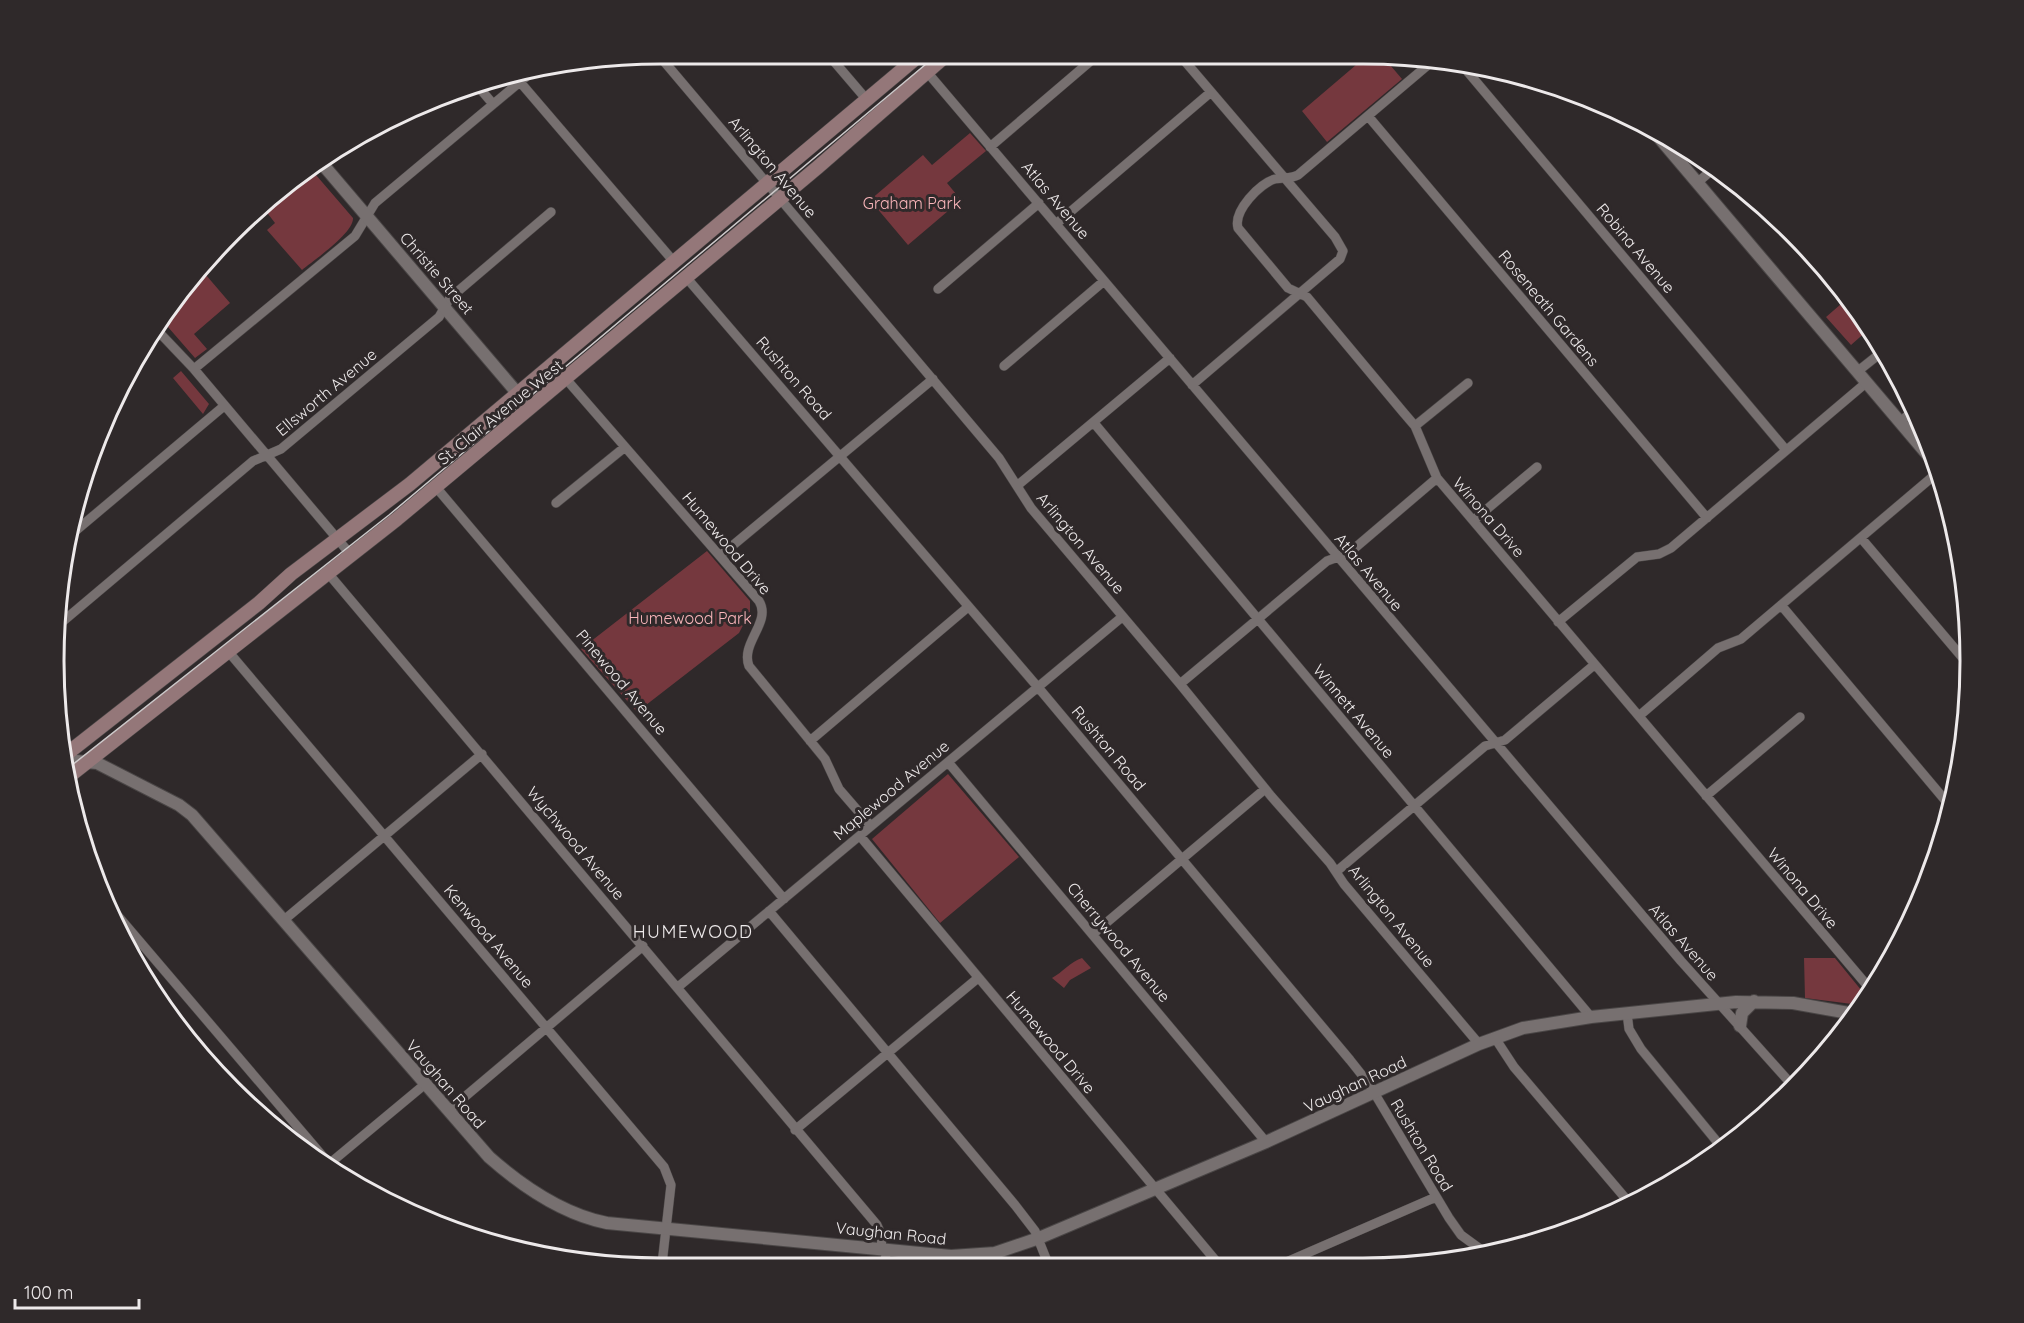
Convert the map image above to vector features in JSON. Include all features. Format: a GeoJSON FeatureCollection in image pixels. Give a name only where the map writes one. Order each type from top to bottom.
{"type":"FeatureCollection","features":[{"type":"Feature","properties":{"kind":"main road","name":"St. Clair Avenue West"},"geometry":{"type":"LineString","coordinates":[[72,750],[418,477],[909,64]]}},
{"type":"Feature","properties":{"kind":"main road","name":"St. Clair Avenue West"},"geometry":{"type":"LineString","coordinates":[[75,771],[351,555],[566,379],[936,64]]}},
{"type":"Feature","properties":{"kind":"street","name":"Arlington Avenue"},"geometry":{"type":"LineString","coordinates":[[666,64],[999,458],[1031,508],[1180,684],[1265,789],[1337,871],[1344,884],[1479,1044]]}},
{"type":"Feature","properties":{"kind":"street"},"geometry":{"type":"LineString","coordinates":[[836,64],[867,100]]}},
{"type":"Feature","properties":{"kind":"street"},"geometry":{"type":"LineString","coordinates":[[990,147],[1088,64]]}},
{"type":"Feature","properties":{"kind":"street"},"geometry":{"type":"LineString","coordinates":[[1187,64],[1335,237],[1343,251],[1340,259],[1192,385]]}},
{"type":"Feature","properties":{"kind":"street"},"geometry":{"type":"LineString","coordinates":[[1285,178],[1299,175],[1424,68]]}},
{"type":"Feature","properties":{"kind":"street","name":"Atlas Avenue"},"geometry":{"type":"LineString","coordinates":[[927,72],[1717,1003],[1788,1080]]}},
{"type":"Feature","properties":{"kind":"street","name":"Robina Avenue"},"geometry":{"type":"LineString","coordinates":[[1470,75],[1786,450]]}},
{"type":"Feature","properties":{"kind":"street"},"geometry":{"type":"LineString","coordinates":[[194,369],[354,236],[375,203],[520,82],[675,262]]}},
{"type":"Feature","properties":{"kind":"street"},"geometry":{"type":"LineString","coordinates":[[483,92],[493,104]]}},
{"type":"Feature","properties":{"kind":"street"},"geometry":{"type":"LineString","coordinates":[[1056,224],[1211,92]]}},
{"type":"Feature","properties":{"kind":"street","name":"Roseneath Gardens"},"geometry":{"type":"LineString","coordinates":[[1368,116],[1707,518]]}},
{"type":"Feature","properties":{"kind":"street"},"geometry":{"type":"LineString","coordinates":[[1668,149],[1917,442]]}},
{"type":"Feature","properties":{"kind":"street","name":"Christie Street"},"geometry":{"type":"LineString","coordinates":[[326,168],[530,408]]}},
{"type":"Feature","properties":{"kind":"street"},"geometry":{"type":"LineString","coordinates":[[1697,183],[1707,174]]}},
{"type":"Feature","properties":{"kind":"street","name":"Winona Drive"},"geometry":{"type":"LineString","coordinates":[[1285,178],[1270,181],[1241,207],[1236,221],[1240,231],[1288,288],[1307,297],[1415,426],[1437,478],[1865,984]]}},
{"type":"Feature","properties":{"kind":"street"},"geometry":{"type":"LineString","coordinates":[[938,289],[1039,203]]}},
{"type":"Feature","properties":{"kind":"street","name":"Ellsworth Avenue"},"geometry":{"type":"LineString","coordinates":[[66,618],[253,461],[281,449],[439,317],[450,298],[551,212]]}},
{"type":"Feature","properties":{"kind":"street","name":"Rushton Road"},"geometry":{"type":"LineString","coordinates":[[685,276],[1038,687],[1350,1060],[1369,1084],[1461,1235],[1478,1247]]}},
{"type":"Feature","properties":{"kind":"street"},"geometry":{"type":"LineString","coordinates":[[1004,366],[1104,281]]}},
{"type":"Feature","properties":{"kind":"street"},"geometry":{"type":"LineString","coordinates":[[162,335],[194,369],[351,555]]}},
{"type":"Feature","properties":{"kind":"street"},"geometry":{"type":"LineString","coordinates":[[1858,371],[1876,357]]}},
{"type":"Feature","properties":{"kind":"street"},"geometry":{"type":"LineString","coordinates":[[1018,485],[1170,358]]}},
{"type":"Feature","properties":{"kind":"street","name":"Humewood Drive"},"geometry":{"type":"LineString","coordinates":[[566,379],[761,605],[762,615],[747,651],[749,666],[827,762],[840,789],[871,826]]}},
{"type":"Feature","properties":{"kind":"street"},"geometry":{"type":"LineString","coordinates":[[720,556],[933,379]]}},
{"type":"Feature","properties":{"kind":"street"},"geometry":{"type":"LineString","coordinates":[[1558,622],[1637,557],[1667,550],[1867,382]]}},
{"type":"Feature","properties":{"kind":"street"},"geometry":{"type":"LineString","coordinates":[[1415,426],[1468,383]]}},
{"type":"Feature","properties":{"kind":"street"},"geometry":{"type":"LineString","coordinates":[[80,527],[224,406]]}},
{"type":"Feature","properties":{"kind":"street"},"geometry":{"type":"LineString","coordinates":[[1900,422],[1907,416]]}},
{"type":"Feature","properties":{"kind":"street","name":"Winnett Avenue"},"geometry":{"type":"LineString","coordinates":[[1094,423],[1591,1017]]}},
{"type":"Feature","properties":{"kind":"street"},"geometry":{"type":"LineString","coordinates":[[556,503],[626,447]]}},
{"type":"Feature","properties":{"kind":"street"},"geometry":{"type":"LineString","coordinates":[[1474,520],[1537,466]]}},
{"type":"Feature","properties":{"kind":"street"},"geometry":{"type":"LineString","coordinates":[[1180,684],[1327,561],[1349,554],[1437,478]]}},
{"type":"Feature","properties":{"kind":"street"},"geometry":{"type":"LineString","coordinates":[[1639,716],[1719,648],[1739,641],[1931,479]]}},
{"type":"Feature","properties":{"kind":"street","name":"Pinewood Avenue"},"geometry":{"type":"LineString","coordinates":[[435,486],[784,899]]}},
{"type":"Feature","properties":{"kind":"street"},"geometry":{"type":"LineString","coordinates":[[1861,538],[1960,654]]}},
{"type":"Feature","properties":{"kind":"street","name":"Wychwood Avenue"},"geometry":{"type":"LineString","coordinates":[[327,572],[877,1225],[882,1236],[884,1250]]}},
{"type":"Feature","properties":{"kind":"street"},"geometry":{"type":"LineString","coordinates":[[1781,605],[1943,798]]}},
{"type":"Feature","properties":{"kind":"street"},"geometry":{"type":"LineString","coordinates":[[810,741],[968,607]]}},
{"type":"Feature","properties":{"kind":"street","name":"Maplewood Avenue"},"geometry":{"type":"LineString","coordinates":[[678,987],[1122,616]]}},
{"type":"Feature","properties":{"kind":"street","name":"Kenwood Avenue"},"geometry":{"type":"LineString","coordinates":[[227,650],[667,1173],[670,1185],[663,1258]]}},
{"type":"Feature","properties":{"kind":"street"},"geometry":{"type":"LineString","coordinates":[[1337,871],[1485,746],[1505,740],[1594,665]]}},
{"type":"Feature","properties":{"kind":"street"},"geometry":{"type":"LineString","coordinates":[[1706,796],[1800,717]]}},
{"type":"Feature","properties":{"kind":"street"},"geometry":{"type":"LineString","coordinates":[[284,920],[482,754]]}},
{"type":"Feature","properties":{"kind":"street","name":"Vaughan Road"},"geometry":{"type":"LineString","coordinates":[[73,760],[87,761],[103,766],[187,811],[284,920],[424,1085],[505,1171],[563,1209],[588,1219],[607,1223],[951,1256],[982,1255],[1009,1249],[1039,1238],[1156,1189],[1374,1094],[1479,1044],[1523,1028],[1627,1012],[1717,1003],[1801,1004],[1845,1012]]}},
{"type":"Feature","properties":{"kind":"street","name":"Cherrywood Avenue"},"geometry":{"type":"LineString","coordinates":[[948,762],[1266,1142]]}},
{"type":"Feature","properties":{"kind":"street"},"geometry":{"type":"LineString","coordinates":[[1094,934],[1265,789]]}},
{"type":"Feature","properties":{"kind":"street","name":"Humewood Drive"},"geometry":{"type":"LineString","coordinates":[[860,836],[1214,1258]]}},
{"type":"Feature","properties":{"kind":"street"},"geometry":{"type":"LineString","coordinates":[[769,911],[888,1051],[1039,1238],[1046,1258]]}},
{"type":"Feature","properties":{"kind":"street"},"geometry":{"type":"LineString","coordinates":[[125,925],[314,1147]]}},
{"type":"Feature","properties":{"kind":"street"},"geometry":{"type":"LineString","coordinates":[[448,1111],[643,946]]}},
{"type":"Feature","properties":{"kind":"street"},"geometry":{"type":"LineString","coordinates":[[795,1130],[978,978]]}},
{"type":"Feature","properties":{"kind":"street"},"geometry":{"type":"LineString","coordinates":[[1740,1026],[1742,1013],[1754,1002]]}},
{"type":"Feature","properties":{"kind":"street"},"geometry":{"type":"LineString","coordinates":[[1627,1012],[1629,1029],[1641,1049],[1717,1142]]}},
{"type":"Feature","properties":{"kind":"street"},"geometry":{"type":"LineString","coordinates":[[1495,1038],[1514,1067],[1625,1198]]}},
{"type":"Feature","properties":{"kind":"street"},"geometry":{"type":"LineString","coordinates":[[334,1160],[424,1085]]}},
{"type":"Feature","properties":{"kind":"street"},"geometry":{"type":"LineString","coordinates":[[1296,1258],[1436,1197]]}},
{"type":"Feature","properties":{"kind":"street"},"geometry":{"type":"LineString","coordinates":[[884,1250],[884,1258]]}},
{"type":"Feature","properties":{"kind":"green space"},"geometry":{"type":"Polygon","coordinates":[[[1357,64],[1390,65],[1402,79],[1327,142],[1302,111],[1357,64]]]}},
{"type":"Feature","properties":{"kind":"green space","name":"Graham Park"},"geometry":{"type":"Polygon","coordinates":[[[970,133],[986,151],[947,183],[961,200],[908,245],[870,200],[923,155],[932,165],[970,133]]]}},
{"type":"Feature","properties":{"kind":"green space"},"geometry":{"type":"Polygon","coordinates":[[[316,175],[353,218],[347,231],[302,270],[267,230],[275,223],[268,213],[316,175]]]}},
{"type":"Feature","properties":{"kind":"green space"},"geometry":{"type":"Polygon","coordinates":[[[207,276],[230,303],[194,334],[207,349],[195,358],[168,326],[207,276]]]}},
{"type":"Feature","properties":{"kind":"green space"},"geometry":{"type":"Polygon","coordinates":[[[1841,304],[1862,335],[1851,345],[1826,317],[1841,304]]]}},
{"type":"Feature","properties":{"kind":"green space"},"geometry":{"type":"Polygon","coordinates":[[[181,371],[209,404],[203,414],[173,378],[181,371]]]}},
{"type":"Feature","properties":{"kind":"green space","name":"Humewood Park"},"geometry":{"type":"Polygon","coordinates":[[[707,551],[750,601],[750,612],[739,633],[637,712],[581,649],[707,551]]]}},
{"type":"Feature","properties":{"kind":"green space"},"geometry":{"type":"Polygon","coordinates":[[[948,774],[1019,857],[940,923],[872,839],[948,774]]]}},
{"type":"Feature","properties":{"kind":"green space"},"geometry":{"type":"Polygon","coordinates":[[[1082,958],[1091,968],[1070,980],[1064,988],[1052,978],[1074,962],[1082,958]]]}},
{"type":"Feature","properties":{"kind":"green space"},"geometry":{"type":"Polygon","coordinates":[[[1804,958],[1835,958],[1861,990],[1851,1004],[1805,998],[1804,958]]]}},
{"type":"Feature","properties":{"kind":"tram line"},"geometry":{"type":"LineString","coordinates":[[74,764],[389,515],[926,64]]}},
{"type":"Feature","properties":{"kind":"district","name":"HUMEWOOD"},"geometry":{"type":"Point","coordinates":[693,931]}}]}
